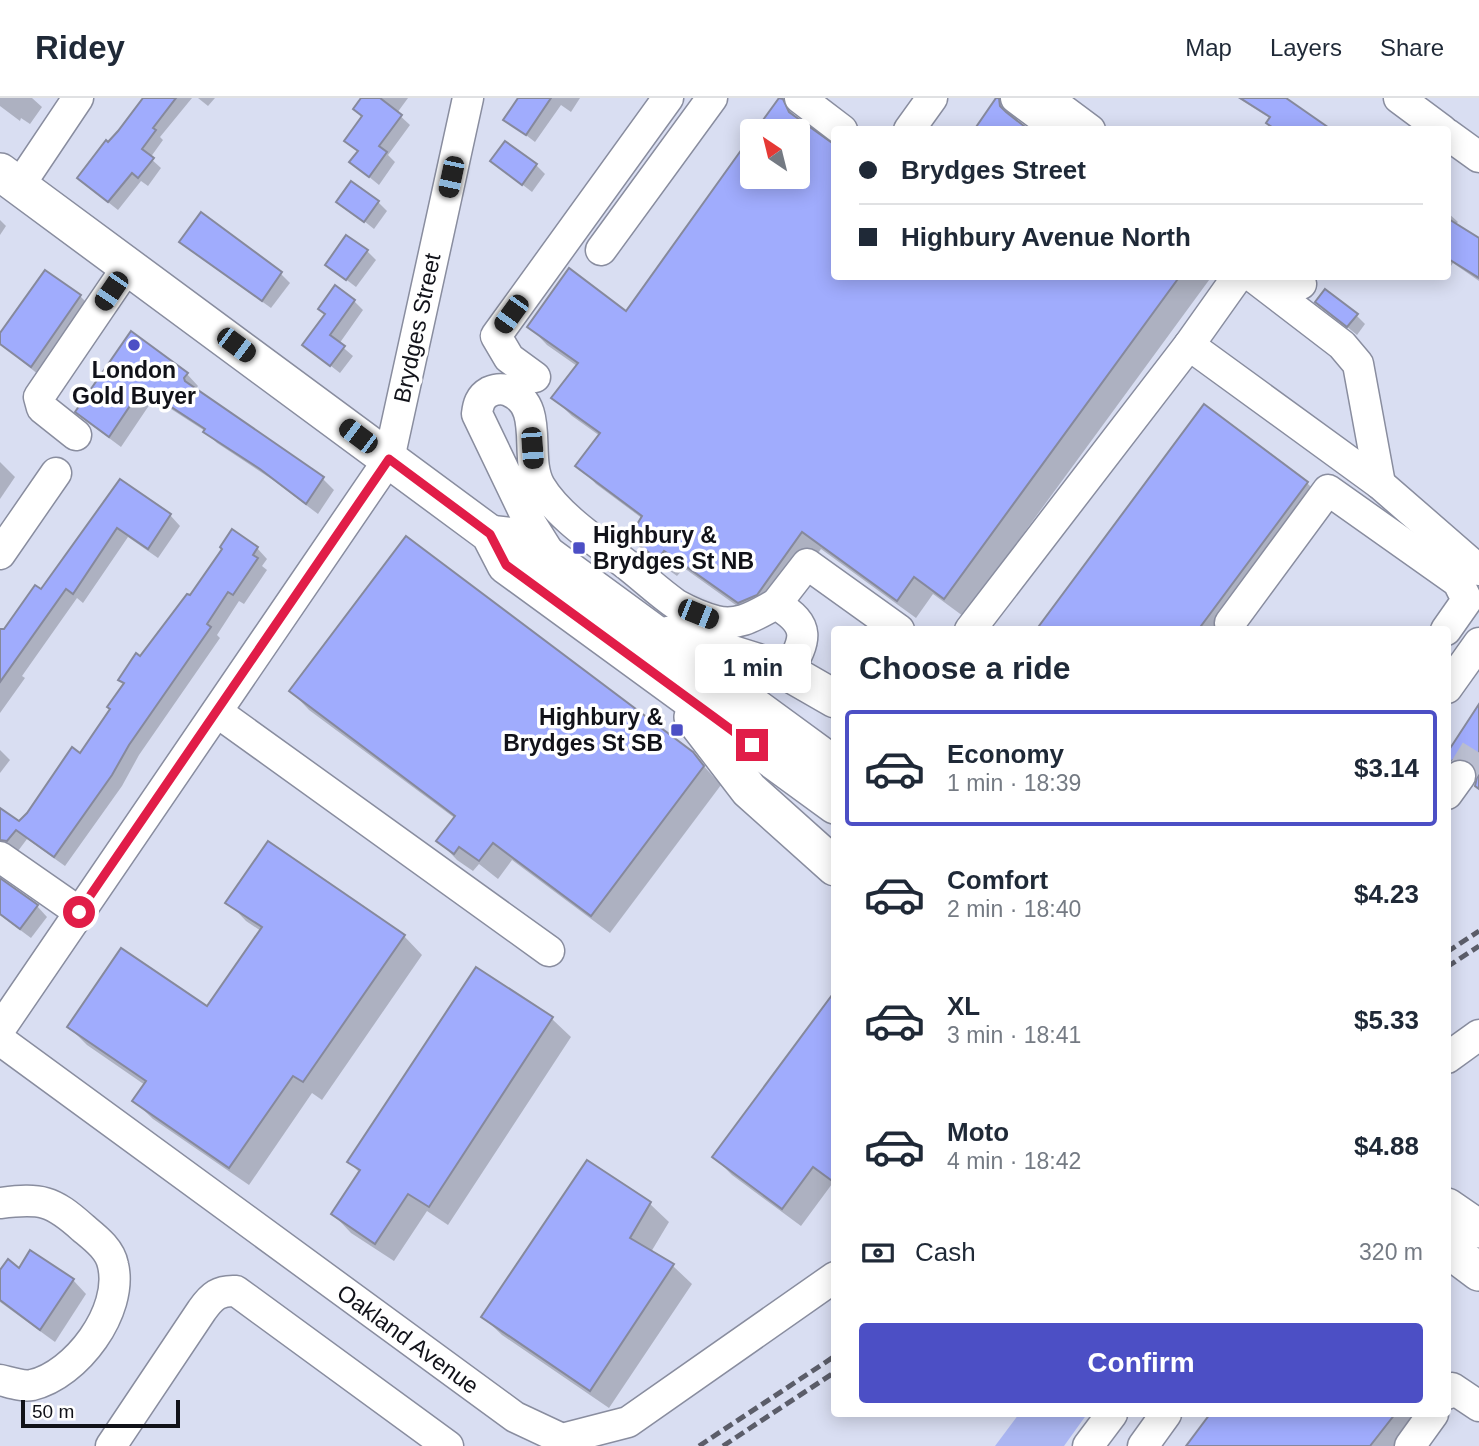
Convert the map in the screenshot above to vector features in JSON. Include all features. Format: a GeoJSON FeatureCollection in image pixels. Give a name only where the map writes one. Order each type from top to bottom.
{"type":"FeatureCollection","features":[{"type":"Feature","properties":{"kind":"main road"},"geometry":{"type":"LineString","coordinates":[[10,179],[490,534],[506,565],[831,802]]}},
{"type":"Feature","properties":{"kind":"main road"},"geometry":{"type":"LineString","coordinates":[[490,534],[524,538],[831,763]]}},
{"type":"Feature","properties":{"kind":"main road"},"geometry":{"type":"LineString","coordinates":[[643,627],[788,672],[831,697]]}},
{"type":"Feature","properties":{"kind":"main road"},"geometry":{"type":"LineString","coordinates":[[669,686],[748,790],[831,863]]}},
{"type":"Feature","properties":{"kind":"main road"},"geometry":{"type":"LineString","coordinates":[[1451,1210],[1479,1229]]}},
{"type":"Feature","properties":{"kind":"main road"},"geometry":{"type":"LineString","coordinates":[[1451,1251],[1479,1272]]}},
{"type":"Feature","properties":{"kind":"street"},"geometry":{"type":"LineString","coordinates":[[10,179],[78,98]]}},
{"type":"Feature","properties":{"kind":"street","name":"Brydges Street"},"geometry":{"type":"LineString","coordinates":[[0,1028],[389,459],[468,98]]}},
{"type":"Feature","properties":{"kind":"street"},"geometry":{"type":"LineString","coordinates":[[535,377],[509,358],[496,336],[668,98]]}},
{"type":"Feature","properties":{"kind":"street"},"geometry":{"type":"LineString","coordinates":[[601,250],[712,98]]}},
{"type":"Feature","properties":{"kind":"street"},"geometry":{"type":"LineString","coordinates":[[800,98],[837,126]]}},
{"type":"Feature","properties":{"kind":"street"},"geometry":{"type":"LineString","coordinates":[[912,126],[932,98]]}},
{"type":"Feature","properties":{"kind":"street"},"geometry":{"type":"LineString","coordinates":[[1016,98],[1054,126]]}},
{"type":"Feature","properties":{"kind":"street"},"geometry":{"type":"LineString","coordinates":[[1047,98],[1085,126]]}},
{"type":"Feature","properties":{"kind":"street"},"geometry":{"type":"LineString","coordinates":[[1399,98],[1437,126]]}},
{"type":"Feature","properties":{"kind":"street"},"geometry":{"type":"LineString","coordinates":[[1451,137],[1479,157]]}},
{"type":"Feature","properties":{"kind":"street"},"geometry":{"type":"LineString","coordinates":[[76,435],[42,408],[39,397],[128,265]]}},
{"type":"Feature","properties":{"kind":"street"},"geometry":{"type":"LineString","coordinates":[[973,626],[1189,345],[1235,280]]}},
{"type":"Feature","properties":{"kind":"street"},"geometry":{"type":"LineString","coordinates":[[1257,280],[1342,345],[1358,364],[1380,484]]}},
{"type":"Feature","properties":{"kind":"street"},"geometry":{"type":"LineString","coordinates":[[1189,345],[1380,484],[1479,570]]}},
{"type":"Feature","properties":{"kind":"street"},"geometry":{"type":"LineString","coordinates":[[509,358],[479,402],[477,414],[525,514],[553,560]]}},
{"type":"Feature","properties":{"kind":"street"},"geometry":{"type":"LineString","coordinates":[[486,393],[503,388],[516,393],[525,401],[530,410],[536,478],[548,497],[578,526],[678,606],[718,622],[743,622],[782,608],[812,568],[893,626]]}},
{"type":"Feature","properties":{"kind":"street"},"geometry":{"type":"LineString","coordinates":[[0,554],[56,473]]}},
{"type":"Feature","properties":{"kind":"street"},"geometry":{"type":"LineString","coordinates":[[1233,626],[1328,490],[1458,582],[1467,600],[1449,626]]}},
{"type":"Feature","properties":{"kind":"street"},"geometry":{"type":"LineString","coordinates":[[782,608],[800,623],[804,634],[802,647],[788,672]]}},
{"type":"Feature","properties":{"kind":"street"},"geometry":{"type":"LineString","coordinates":[[1451,682],[1479,643]]}},
{"type":"Feature","properties":{"kind":"street"},"geometry":{"type":"LineString","coordinates":[[217,712],[549,951]]}},
{"type":"Feature","properties":{"kind":"street"},"geometry":{"type":"LineString","coordinates":[[0,857],[79,912]]}},
{"type":"Feature","properties":{"kind":"street"},"geometry":{"type":"LineString","coordinates":[[1451,1055],[1479,1035]]}},
{"type":"Feature","properties":{"kind":"street","name":"Oakland Avenue"},"geometry":{"type":"LineString","coordinates":[[0,1040],[515,1417],[562,1439],[628,1422],[831,1280]]}},
{"type":"Feature","properties":{"kind":"street"},"geometry":{"type":"LineString","coordinates":[[0,1203],[34,1200],[61,1208],[103,1245],[113,1263],[115,1283],[106,1321],[88,1346],[63,1368],[50,1378],[29,1386],[0,1380]]}},
{"type":"Feature","properties":{"kind":"street"},"geometry":{"type":"LineString","coordinates":[[111,1446],[211,1297],[224,1290],[236,1291],[448,1446]]}},
{"type":"Feature","properties":{"kind":"street"},"geometry":{"type":"LineString","coordinates":[[1451,1390],[1479,1406]]}},
{"type":"Feature","properties":{"kind":"street"},"geometry":{"type":"LineString","coordinates":[[1088,1446],[1110,1417]]}},
{"type":"Feature","properties":{"kind":"street"},"geometry":{"type":"LineString","coordinates":[[1143,1446],[1164,1417]]}},
{"type":"Feature","properties":{"kind":"street"},"geometry":{"type":"LineString","coordinates":[[1410,1446],[1431,1417]]}},
{"type":"Feature","properties":{"kind":"shaded area"},"geometry":{"type":"Polygon","coordinates":[[[1017,1417],[1085,1417],[1064,1446],[995,1446],[1017,1417]]]}},
{"type":"Feature","properties":{"kind":"building"},"geometry":{"type":"Polygon","coordinates":[[[143,98],[176,98],[153,128],[156,130],[142,149],[154,158],[138,178],[132,173],[108,202],[77,178],[143,98]]]}},
{"type":"Feature","properties":{"kind":"building"},"geometry":{"type":"Polygon","coordinates":[[[361,98],[380,98],[402,115],[379,146],[387,152],[369,177],[349,162],[358,151],[344,141],[362,116],[353,109],[361,98]]]}},
{"type":"Feature","properties":{"kind":"building"},"geometry":{"type":"Polygon","coordinates":[[[518,98],[551,98],[526,135],[503,120],[518,98]]]}},
{"type":"Feature","properties":{"kind":"building"},"geometry":{"type":"Polygon","coordinates":[[[779,98],[783,99],[789,112],[799,119],[764,119],[779,98]]]}},
{"type":"Feature","properties":{"kind":"building"},"geometry":{"type":"Polygon","coordinates":[[[996,98],[999,98],[1000,106],[1024,126],[977,126],[996,98]]]}},
{"type":"Feature","properties":{"kind":"building"},"geometry":{"type":"Polygon","coordinates":[[[1240,98],[1286,98],[1326,126],[1270,126],[1266,123],[1270,117],[1240,98]]]}},
{"type":"Feature","properties":{"kind":"building"},"geometry":{"type":"Polygon","coordinates":[[[810,127],[831,142],[831,280],[1177,280],[944,599],[914,577],[897,601],[802,532],[757,595],[738,603],[664,551],[658,559],[629,538],[642,516],[575,466],[600,433],[551,398],[578,363],[527,327],[569,268],[626,311],[740,152],[740,189],[810,189],[810,127]]]}},
{"type":"Feature","properties":{"kind":"building"},"geometry":{"type":"Polygon","coordinates":[[[505,141],[537,164],[522,185],[490,161],[505,141]]]}},
{"type":"Feature","properties":{"kind":"building"},"geometry":{"type":"Polygon","coordinates":[[[351,181],[379,201],[364,222],[336,202],[351,181]]]}},
{"type":"Feature","properties":{"kind":"building"},"geometry":{"type":"Polygon","coordinates":[[[201,212],[282,272],[262,301],[179,242],[201,212]]]}},
{"type":"Feature","properties":{"kind":"building"},"geometry":{"type":"Polygon","coordinates":[[[1451,220],[1479,238],[1479,278],[1451,260],[1451,220]]]}},
{"type":"Feature","properties":{"kind":"building"},"geometry":{"type":"Polygon","coordinates":[[[346,235],[368,250],[346,280],[325,265],[346,235]]]}},
{"type":"Feature","properties":{"kind":"building"},"geometry":{"type":"Polygon","coordinates":[[[45,270],[81,295],[31,367],[0,344],[0,333],[45,270]]]}},
{"type":"Feature","properties":{"kind":"building"},"geometry":{"type":"Polygon","coordinates":[[[335,285],[355,300],[330,335],[345,346],[330,366],[302,345],[325,314],[318,309],[335,285]]]}},
{"type":"Feature","properties":{"kind":"building"},"geometry":{"type":"Polygon","coordinates":[[[1325,289],[1358,314],[1347,327],[1315,302],[1325,289]]]}},
{"type":"Feature","properties":{"kind":"building"},"geometry":{"type":"Polygon","coordinates":[[[131,331],[188,373],[185,381],[324,477],[306,504],[260,469],[203,432],[205,429],[142,388],[109,437],[75,412],[131,331]]]}},
{"type":"Feature","properties":{"kind":"building"},"geometry":{"type":"Polygon","coordinates":[[[1204,404],[1308,482],[1201,626],[1039,626],[1204,404]]]}},
{"type":"Feature","properties":{"kind":"building"},"geometry":{"type":"Polygon","coordinates":[[[120,479],[171,514],[148,549],[117,528],[73,594],[66,589],[0,682],[0,629],[4,629],[35,585],[41,589],[120,479]]]}},
{"type":"Feature","properties":{"kind":"building"},"geometry":{"type":"Polygon","coordinates":[[[232,529],[258,547],[253,555],[258,558],[233,595],[228,592],[207,624],[211,627],[54,857],[16,830],[7,841],[0,840],[0,808],[19,821],[72,747],[80,753],[110,709],[107,707],[124,683],[118,680],[136,653],[140,656],[187,594],[190,595],[222,549],[220,547],[232,529]]]}},
{"type":"Feature","properties":{"kind":"building"},"geometry":{"type":"Polygon","coordinates":[[[406,536],[693,752],[704,766],[591,916],[493,843],[479,861],[459,847],[454,854],[436,841],[455,816],[289,691],[406,536]]]}},
{"type":"Feature","properties":{"kind":"building"},"geometry":{"type":"Polygon","coordinates":[[[1479,704],[1479,789],[1475,786],[1476,769],[1471,762],[1461,759],[1451,761],[1451,747],[1479,704]]]}},
{"type":"Feature","properties":{"kind":"building"},"geometry":{"type":"Polygon","coordinates":[[[268,841],[405,935],[303,1082],[293,1076],[229,1168],[132,1101],[146,1081],[67,1027],[121,948],[207,1006],[262,927],[225,903],[268,841]]]}},
{"type":"Feature","properties":{"kind":"building"},"geometry":{"type":"Polygon","coordinates":[[[0,878],[38,905],[20,929],[0,914],[0,878]]]}},
{"type":"Feature","properties":{"kind":"building"},"geometry":{"type":"Polygon","coordinates":[[[476,967],[553,1017],[429,1207],[408,1194],[375,1244],[331,1214],[360,1170],[347,1162],[476,967]]]}},
{"type":"Feature","properties":{"kind":"building"},"geometry":{"type":"Polygon","coordinates":[[[831,996],[831,1180],[813,1167],[782,1209],[712,1157],[831,996]]]}},
{"type":"Feature","properties":{"kind":"building"},"geometry":{"type":"Polygon","coordinates":[[[587,1160],[651,1202],[630,1238],[674,1264],[590,1391],[481,1317],[587,1160]]]}},
{"type":"Feature","properties":{"kind":"building"},"geometry":{"type":"Polygon","coordinates":[[[30,1250],[74,1279],[40,1330],[0,1300],[0,1270],[8,1259],[19,1268],[30,1250]]]}},
{"type":"Feature","properties":{"kind":"building"},"geometry":{"type":"Polygon","coordinates":[[[1208,1417],[1393,1417],[1370,1446],[1186,1446],[1208,1417]]]}},
{"type":"Feature","properties":{"kind":"tunnel"},"geometry":{"type":"LineString","coordinates":[[1460,776],[1479,745]]}},
{"type":"Feature","properties":{"kind":"railway"},"geometry":{"type":"LineString","coordinates":[[1451,949],[1479,931]]}},
{"type":"Feature","properties":{"kind":"railway"},"geometry":{"type":"LineString","coordinates":[[1451,964],[1479,946]]}},
{"type":"Feature","properties":{"kind":"railway"},"geometry":{"type":"LineString","coordinates":[[699,1446],[831,1359]]}},
{"type":"Feature","properties":{"kind":"railway"},"geometry":{"type":"LineString","coordinates":[[723,1446],[831,1375]]}},
{"type":"Feature","properties":{"kind":"place","name":"London Gold Buyer"},"geometry":{"type":"Point","coordinates":[134,345]}},
{"type":"Feature","properties":{"kind":"place","name":"Highbury & Brydges St NB"},"geometry":{"type":"Point","coordinates":[579,548]}},
{"type":"Feature","properties":{"kind":"place","name":"Highbury & Brydges St SB"},"geometry":{"type":"Point","coordinates":[677,730]}},
{"type":"Feature","properties":{"kind":"route"},"geometry":{"type":"LineString","coordinates":[[79,912],[389,459],[490,534],[506,565],[752,745]]}}]}
